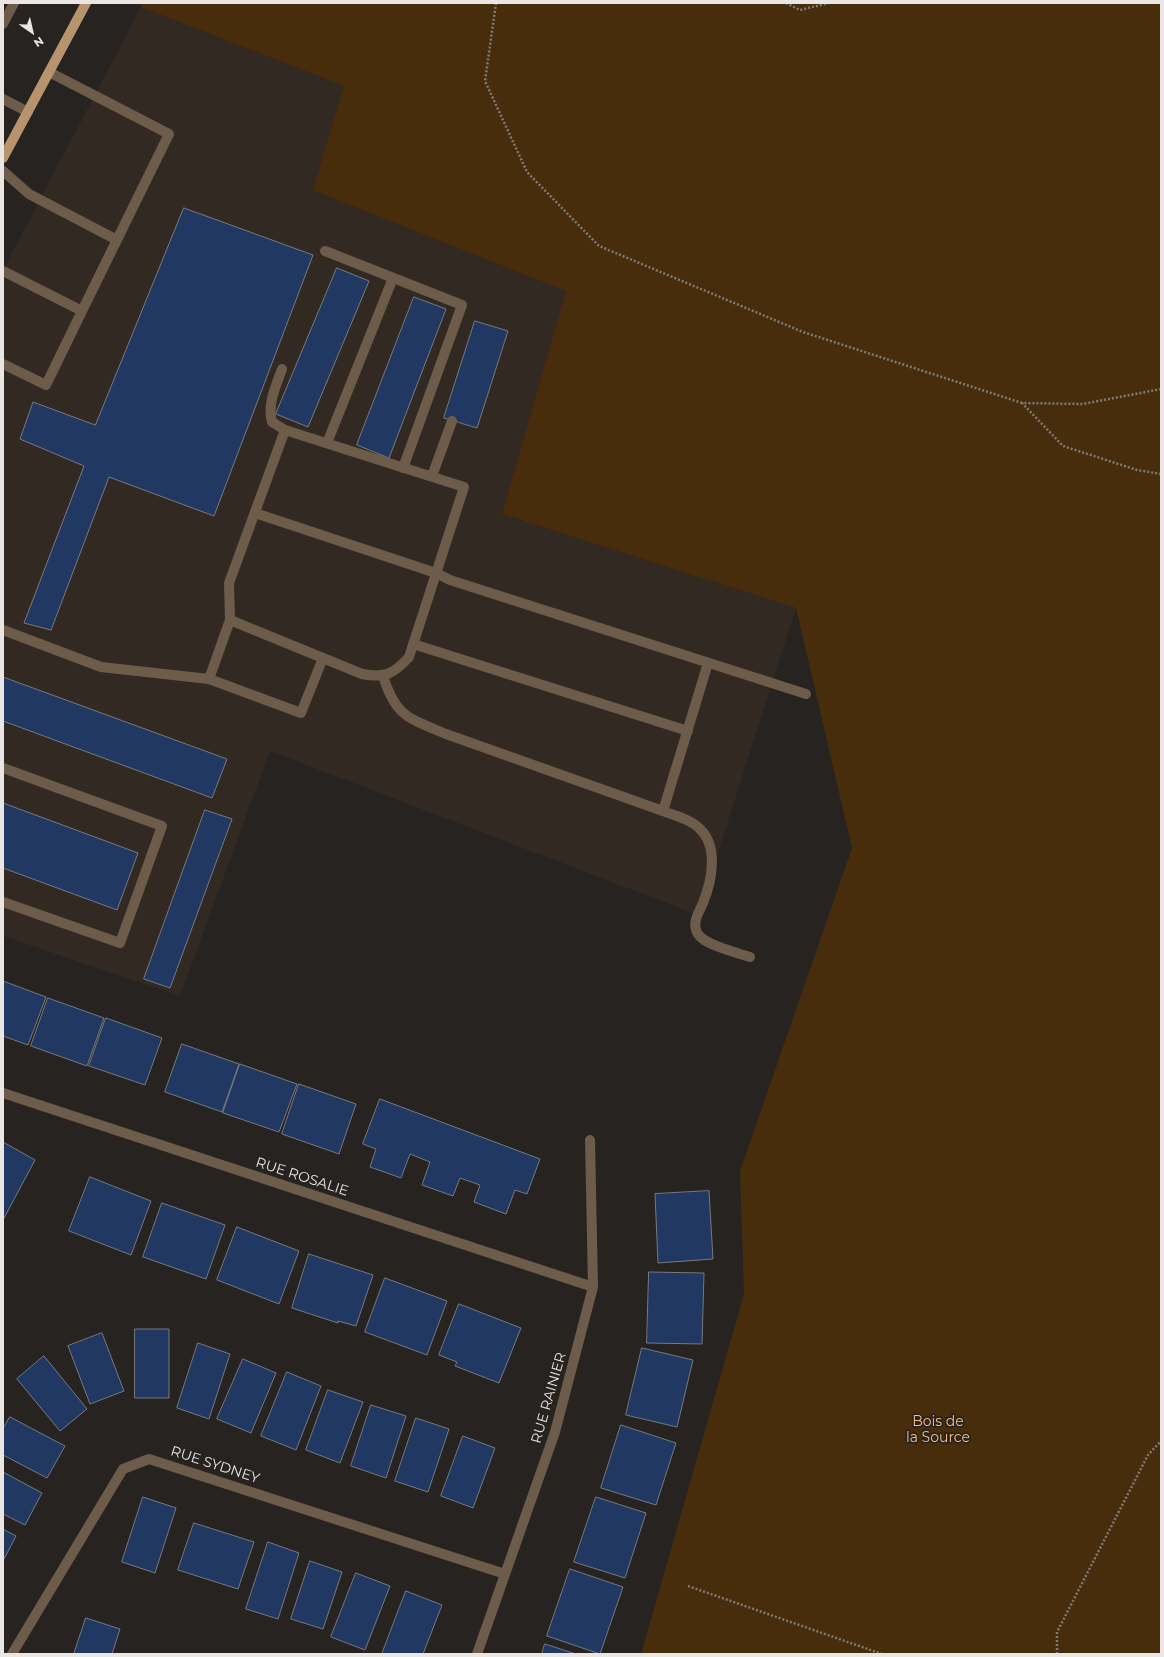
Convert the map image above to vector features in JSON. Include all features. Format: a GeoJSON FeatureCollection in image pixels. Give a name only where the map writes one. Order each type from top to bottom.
{"type":"FeatureCollection","features":[{"type":"Feature","properties":{"kind":"main road"},"geometry":{"type":"LineString","coordinates":[[3,158],[86,3]]}},
{"type":"Feature","properties":{"kind":"street"},"geometry":{"type":"LineString","coordinates":[[3,24],[14,3]]}},
{"type":"Feature","properties":{"kind":"street"},"geometry":{"type":"LineString","coordinates":[[3,364],[46,385],[169,134],[49,72]]}},
{"type":"Feature","properties":{"kind":"street"},"geometry":{"type":"LineString","coordinates":[[3,99],[28,112]]}},
{"type":"Feature","properties":{"kind":"street"},"geometry":{"type":"LineString","coordinates":[[3,171],[29,194],[117,240]]}},
{"type":"Feature","properties":{"kind":"street"},"geometry":{"type":"LineString","coordinates":[[325,251],[462,305],[403,468]]}},
{"type":"Feature","properties":{"kind":"street"},"geometry":{"type":"LineString","coordinates":[[3,271],[82,312]]}},
{"type":"Feature","properties":{"kind":"street"},"geometry":{"type":"LineString","coordinates":[[327,443],[393,278]]}},
{"type":"Feature","properties":{"kind":"street"},"geometry":{"type":"LineString","coordinates":[[230,620],[362,674],[383,676],[393,672],[409,657],[464,487],[285,430],[272,422],[270,405],[282,369]]}},
{"type":"Feature","properties":{"kind":"street"},"geometry":{"type":"LineString","coordinates":[[432,476],[452,421]]}},
{"type":"Feature","properties":{"kind":"street"},"geometry":{"type":"LineString","coordinates":[[209,679],[230,620],[229,583],[285,430]]}},
{"type":"Feature","properties":{"kind":"street"},"geometry":{"type":"LineString","coordinates":[[254,513],[436,573],[450,580],[806,694]]}},
{"type":"Feature","properties":{"kind":"street"},"geometry":{"type":"LineString","coordinates":[[3,630],[100,667],[209,679],[301,713],[323,658]]}},
{"type":"Feature","properties":{"kind":"street"},"geometry":{"type":"LineString","coordinates":[[413,644],[688,731]]}},
{"type":"Feature","properties":{"kind":"street"},"geometry":{"type":"LineString","coordinates":[[664,811],[708,663]]}},
{"type":"Feature","properties":{"kind":"street"},"geometry":{"type":"LineString","coordinates":[[383,676],[389,695],[394,704],[401,712],[413,720],[446,734],[664,811],[690,821],[700,828],[705,835],[710,848],[712,863],[710,882],[696,918],[695,928],[698,935],[704,941],[750,957]]}},
{"type":"Feature","properties":{"kind":"street"},"geometry":{"type":"LineString","coordinates":[[3,768],[162,826],[120,943],[3,902]]}},
{"type":"Feature","properties":{"kind":"street","name":"RUE ROSALIE"},"geometry":{"type":"LineString","coordinates":[[3,1093],[593,1288]]}},
{"type":"Feature","properties":{"kind":"street","name":"RUE RAINIER"},"geometry":{"type":"LineString","coordinates":[[477,1654],[555,1432],[593,1288],[590,1140]]}},
{"type":"Feature","properties":{"kind":"street","name":"RUE SYDNEY"},"geometry":{"type":"LineString","coordinates":[[12,1654],[123,1469],[149,1459],[504,1574]]}},
{"type":"Feature","properties":{"kind":"path"},"geometry":{"type":"LineString","coordinates":[[496,3],[484,81],[527,172],[599,246],[803,332],[1022,404],[1083,404],[1161,389]]}},
{"type":"Feature","properties":{"kind":"path"},"geometry":{"type":"LineString","coordinates":[[786,3],[800,10],[829,3]]}},
{"type":"Feature","properties":{"kind":"path"},"geometry":{"type":"LineString","coordinates":[[1022,404],[1063,446],[1137,470],[1161,474]]}},
{"type":"Feature","properties":{"kind":"path"},"geometry":{"type":"LineString","coordinates":[[1057,1654],[1057,1632],[1148,1455],[1161,1441]]}},
{"type":"Feature","properties":{"kind":"path"},"geometry":{"type":"LineString","coordinates":[[688,1586],[882,1654]]}},
{"type":"Feature","properties":{"kind":"shaded area"},"geometry":{"type":"Polygon","coordinates":[[[141,7],[344,86],[314,190],[566,291],[502,514],[796,608],[698,915],[270,751],[180,996],[3,936],[3,270],[141,7]]]}},
{"type":"Feature","properties":{"kind":"green space","name":"Bois de la Source"},"geometry":{"type":"Polygon","coordinates":[[[143,3],[1161,3],[1161,1654],[641,1654],[744,1294],[740,1171],[852,848],[796,608],[502,514],[566,291],[313,190],[344,86],[141,7],[143,3]]]}},
{"type":"Feature","properties":{"kind":"building"},"geometry":{"type":"Polygon","coordinates":[[[184,208],[313,255],[214,516],[109,477],[51,630],[24,623],[84,466],[20,439],[33,402],[95,425],[184,208]]]}},
{"type":"Feature","properties":{"kind":"building"},"geometry":{"type":"Polygon","coordinates":[[[337,268],[369,281],[308,427],[276,414],[337,268]]]}},
{"type":"Feature","properties":{"kind":"building"},"geometry":{"type":"Polygon","coordinates":[[[414,297],[446,309],[389,458],[357,445],[414,297]]]}},
{"type":"Feature","properties":{"kind":"building"},"geometry":{"type":"Polygon","coordinates":[[[475,321],[508,331],[477,428],[444,418],[475,321]]]}},
{"type":"Feature","properties":{"kind":"building"},"geometry":{"type":"Polygon","coordinates":[[[3,677],[227,759],[212,798],[3,721],[3,677]]]}},
{"type":"Feature","properties":{"kind":"building"},"geometry":{"type":"Polygon","coordinates":[[[3,803],[138,853],[117,910],[3,868],[3,803]]]}},
{"type":"Feature","properties":{"kind":"building"},"geometry":{"type":"Polygon","coordinates":[[[205,810],[232,819],[170,988],[144,979],[205,810]]]}},
{"type":"Feature","properties":{"kind":"building"},"geometry":{"type":"Polygon","coordinates":[[[3,981],[46,997],[28,1045],[3,1036],[3,981]]]}},
{"type":"Feature","properties":{"kind":"building"},"geometry":{"type":"Polygon","coordinates":[[[48,998],[104,1018],[87,1066],[31,1046],[48,998]]]}},
{"type":"Feature","properties":{"kind":"building"},"geometry":{"type":"Polygon","coordinates":[[[106,1018],[162,1038],[145,1085],[89,1066],[106,1018]]]}},
{"type":"Feature","properties":{"kind":"building"},"geometry":{"type":"Polygon","coordinates":[[[182,1044],[239,1064],[222,1112],[165,1092],[182,1044]]]}},
{"type":"Feature","properties":{"kind":"building"},"geometry":{"type":"Polygon","coordinates":[[[240,1064],[297,1084],[279,1132],[223,1113],[240,1064]]]}},
{"type":"Feature","properties":{"kind":"building"},"geometry":{"type":"Polygon","coordinates":[[[299,1084],[356,1104],[339,1154],[282,1134],[299,1084]]]}},
{"type":"Feature","properties":{"kind":"building"},"geometry":{"type":"Polygon","coordinates":[[[380,1099],[540,1159],[527,1194],[515,1190],[506,1214],[474,1202],[480,1185],[460,1178],[453,1196],[422,1185],[430,1162],[410,1154],[401,1178],[370,1167],[376,1149],[363,1144],[380,1099]]]}},
{"type":"Feature","properties":{"kind":"building"},"geometry":{"type":"Polygon","coordinates":[[[3,1142],[35,1160],[3,1220],[3,1142]]]}},
{"type":"Feature","properties":{"kind":"building"},"geometry":{"type":"Polygon","coordinates":[[[90,1177],[151,1201],[131,1255],[69,1231],[90,1177]]]}},
{"type":"Feature","properties":{"kind":"building"},"geometry":{"type":"Polygon","coordinates":[[[709,1191],[713,1259],[658,1263],[655,1194],[709,1191]]]}},
{"type":"Feature","properties":{"kind":"building"},"geometry":{"type":"Polygon","coordinates":[[[162,1203],[225,1225],[206,1279],[143,1257],[162,1203]]]}},
{"type":"Feature","properties":{"kind":"building"},"geometry":{"type":"Polygon","coordinates":[[[237,1227],[299,1251],[279,1304],[217,1280],[237,1227]]]}},
{"type":"Feature","properties":{"kind":"building"},"geometry":{"type":"Polygon","coordinates":[[[309,1254],[373,1275],[356,1326],[338,1321],[338,1323],[292,1308],[309,1254]]]}},
{"type":"Feature","properties":{"kind":"building"},"geometry":{"type":"Polygon","coordinates":[[[649,1272],[704,1273],[702,1344],[647,1343],[649,1272]]]}},
{"type":"Feature","properties":{"kind":"building"},"geometry":{"type":"Polygon","coordinates":[[[385,1278],[447,1301],[427,1355],[365,1332],[385,1278]]]}},
{"type":"Feature","properties":{"kind":"building"},"geometry":{"type":"Polygon","coordinates":[[[459,1304],[521,1328],[499,1383],[455,1366],[457,1362],[439,1355],[459,1304]]]}},
{"type":"Feature","properties":{"kind":"building"},"geometry":{"type":"Polygon","coordinates":[[[135,1329],[169,1329],[169,1398],[135,1398],[135,1329]]]}},
{"type":"Feature","properties":{"kind":"building"},"geometry":{"type":"Polygon","coordinates":[[[102,1333],[124,1391],[90,1404],[68,1346],[102,1333]]]}},
{"type":"Feature","properties":{"kind":"building"},"geometry":{"type":"Polygon","coordinates":[[[198,1343],[230,1354],[209,1419],[177,1408],[198,1343]]]}},
{"type":"Feature","properties":{"kind":"building"},"geometry":{"type":"Polygon","coordinates":[[[642,1348],[693,1360],[677,1427],[626,1415],[642,1348]]]}},
{"type":"Feature","properties":{"kind":"building"},"geometry":{"type":"Polygon","coordinates":[[[44,1356],[87,1409],[60,1431],[17,1379],[44,1356]]]}},
{"type":"Feature","properties":{"kind":"building"},"geometry":{"type":"Polygon","coordinates":[[[243,1359],[276,1373],[251,1433],[217,1419],[243,1359]]]}},
{"type":"Feature","properties":{"kind":"building"},"geometry":{"type":"Polygon","coordinates":[[[287,1372],[321,1386],[296,1450],[261,1436],[287,1372]]]}},
{"type":"Feature","properties":{"kind":"building"},"geometry":{"type":"Polygon","coordinates":[[[328,1390],[363,1402],[340,1463],[306,1450],[328,1390]]]}},
{"type":"Feature","properties":{"kind":"building"},"geometry":{"type":"Polygon","coordinates":[[[371,1405],[406,1416],[386,1478],[351,1466],[371,1405]]]}},
{"type":"Feature","properties":{"kind":"building"},"geometry":{"type":"Polygon","coordinates":[[[10,1417],[65,1446],[47,1478],[3,1455],[3,1429],[10,1417]]]}},
{"type":"Feature","properties":{"kind":"building"},"geometry":{"type":"Polygon","coordinates":[[[416,1418],[449,1429],[428,1492],[395,1481],[416,1418]]]}},
{"type":"Feature","properties":{"kind":"building"},"geometry":{"type":"Polygon","coordinates":[[[621,1425],[676,1443],[656,1505],[601,1488],[621,1425]]]}},
{"type":"Feature","properties":{"kind":"building"},"geometry":{"type":"Polygon","coordinates":[[[463,1436],[495,1448],[473,1508],[441,1496],[463,1436]]]}},
{"type":"Feature","properties":{"kind":"building"},"geometry":{"type":"Polygon","coordinates":[[[3,1472],[42,1493],[25,1525],[3,1514],[3,1472]]]}},
{"type":"Feature","properties":{"kind":"building"},"geometry":{"type":"Polygon","coordinates":[[[143,1497],[176,1508],[155,1573],[122,1562],[143,1497]]]}},
{"type":"Feature","properties":{"kind":"building"},"geometry":{"type":"Polygon","coordinates":[[[596,1497],[646,1513],[625,1578],[574,1562],[596,1497]]]}},
{"type":"Feature","properties":{"kind":"building"},"geometry":{"type":"Polygon","coordinates":[[[194,1523],[254,1542],[238,1589],[178,1570],[194,1523]]]}},
{"type":"Feature","properties":{"kind":"building"},"geometry":{"type":"Polygon","coordinates":[[[3,1529],[16,1536],[3,1561],[3,1529]]]}},
{"type":"Feature","properties":{"kind":"building"},"geometry":{"type":"Polygon","coordinates":[[[268,1542],[299,1553],[278,1619],[246,1609],[268,1542]]]}},
{"type":"Feature","properties":{"kind":"building"},"geometry":{"type":"Polygon","coordinates":[[[310,1561],[342,1572],[323,1629],[291,1619],[310,1561]]]}},
{"type":"Feature","properties":{"kind":"building"},"geometry":{"type":"Polygon","coordinates":[[[570,1569],[623,1587],[600,1654],[547,1636],[570,1569]]]}},
{"type":"Feature","properties":{"kind":"building"},"geometry":{"type":"Polygon","coordinates":[[[356,1573],[390,1586],[365,1650],[331,1637],[356,1573]]]}},
{"type":"Feature","properties":{"kind":"building"},"geometry":{"type":"Polygon","coordinates":[[[406,1591],[442,1605],[423,1654],[382,1654],[406,1591]]]}},
{"type":"Feature","properties":{"kind":"building"},"geometry":{"type":"Polygon","coordinates":[[[86,1618],[120,1629],[112,1654],[74,1654],[86,1618]]]}},
{"type":"Feature","properties":{"kind":"building"},"geometry":{"type":"Polygon","coordinates":[[[545,1644],[576,1654],[542,1654],[545,1644]]]}}]}
